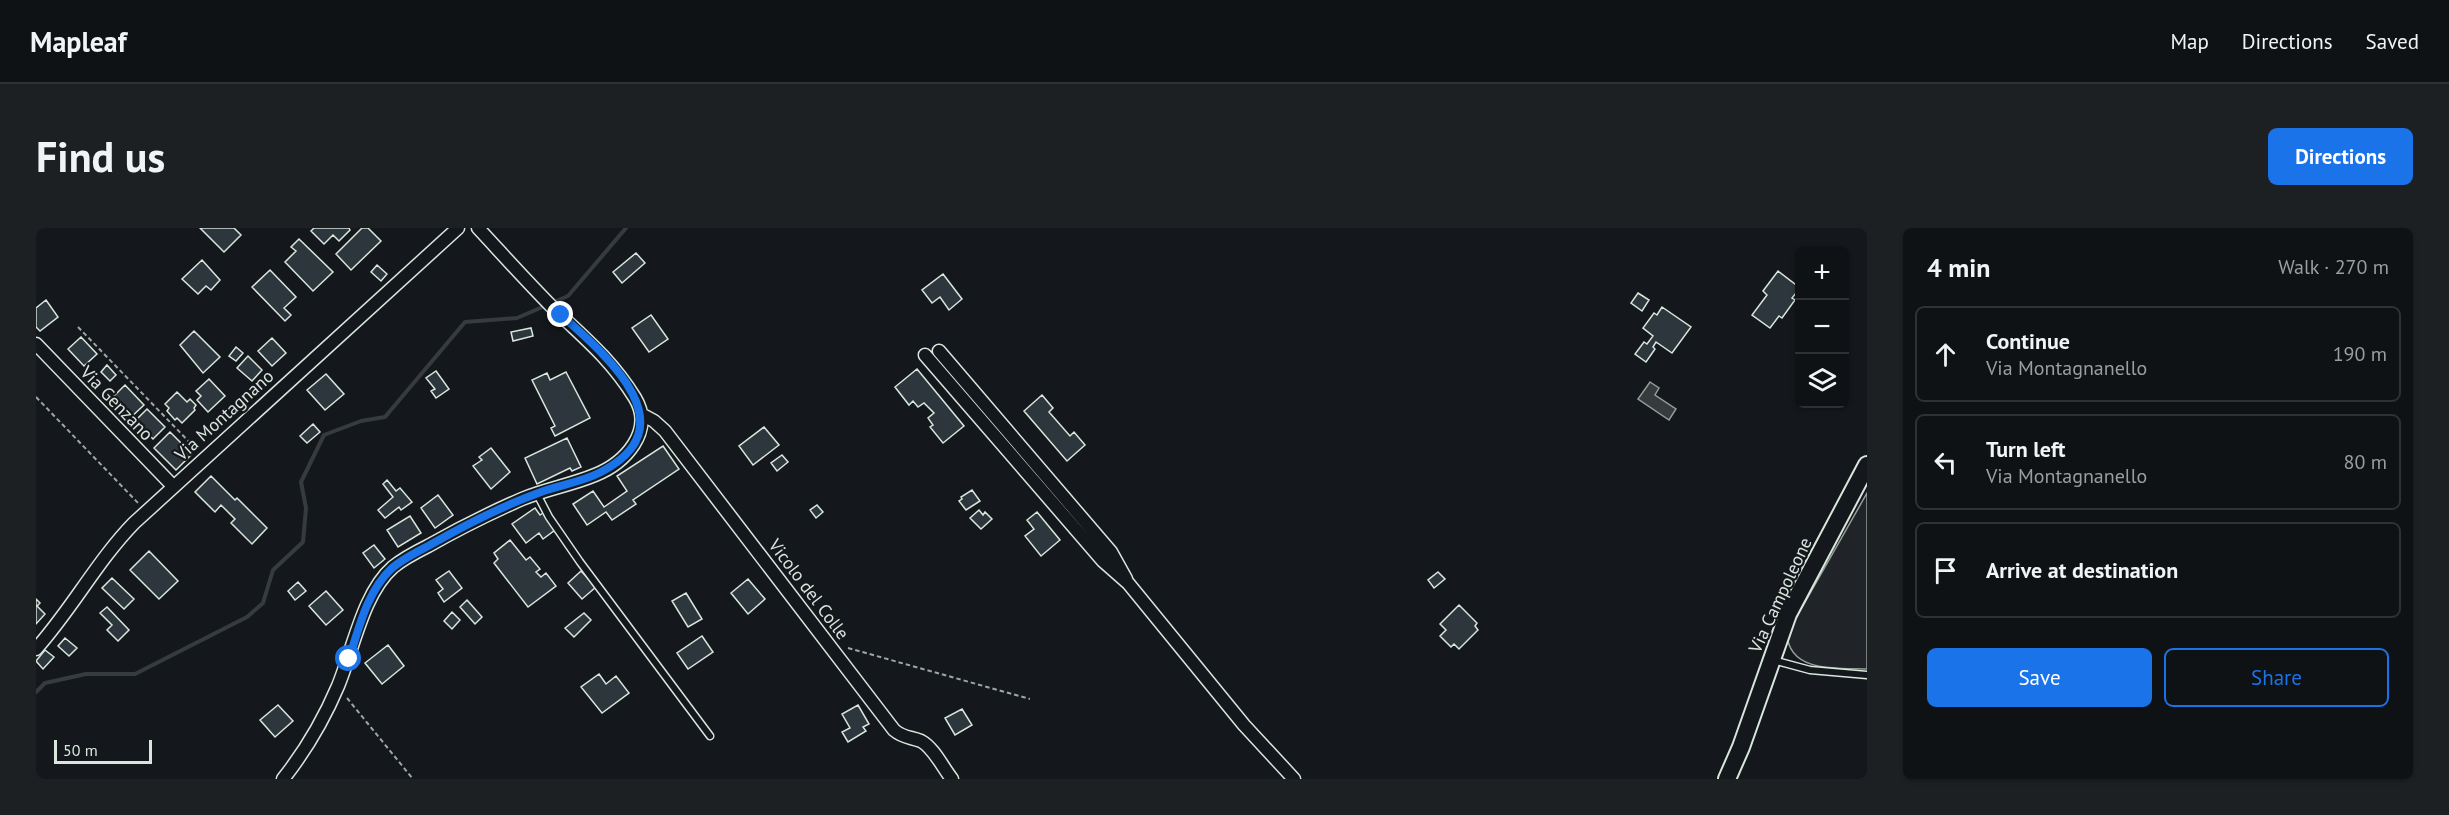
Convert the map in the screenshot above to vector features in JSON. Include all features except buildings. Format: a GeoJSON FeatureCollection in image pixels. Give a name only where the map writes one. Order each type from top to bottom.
{"type":"FeatureCollection","features":[{"type":"Feature","properties":{"kind":"street","name":"Via Montagnano"},"geometry":{"type":"LineString","coordinates":[[37,645],[64,616],[113,546],[146,510],[458,228]]}},
{"type":"Feature","properties":{"kind":"street"},"geometry":{"type":"LineString","coordinates":[[283,779],[309,743],[338,687],[370,600],[381,581],[393,567],[456,531],[537,493],[595,476],[620,460],[639,436],[641,414],[635,397],[607,359],[544,298],[478,228]]}},
{"type":"Feature","properties":{"kind":"street","name":"Via Genzano"},"geometry":{"type":"LineString","coordinates":[[36,344],[173,486]]}},
{"type":"Feature","properties":{"kind":"street"},"geometry":{"type":"LineString","coordinates":[[939,351],[1111,552],[1128,583]]}},
{"type":"Feature","properties":{"kind":"street"},"geometry":{"type":"LineString","coordinates":[[925,355],[1102,561],[1128,583],[1244,724],[1294,779]]}},
{"type":"Feature","properties":{"kind":"street","name":"Vicolo del Colle"},"geometry":{"type":"LineString","coordinates":[[641,414],[654,421],[665,431],[894,730],[904,737],[927,746],[952,779]]}},
{"type":"Feature","properties":{"kind":"street","name":"Via Campoleone"},"geometry":{"type":"LineString","coordinates":[[1727,779],[1796,598],[1867,465]]}},
{"type":"Feature","properties":{"kind":"lane"},"geometry":{"type":"LineString","coordinates":[[537,493],[549,517],[580,562],[711,736]]}},
{"type":"Feature","properties":{"kind":"lane"},"geometry":{"type":"LineString","coordinates":[[1771,660],[1810,670],[1867,675]]}},
{"type":"Feature","properties":{"kind":"path"},"geometry":{"type":"LineString","coordinates":[[78,327],[204,458]]}},
{"type":"Feature","properties":{"kind":"path"},"geometry":{"type":"LineString","coordinates":[[36,397],[146,510]]}},
{"type":"Feature","properties":{"kind":"path"},"geometry":{"type":"LineString","coordinates":[[849,648],[1030,699]]}},
{"type":"Feature","properties":{"kind":"path"},"geometry":{"type":"LineString","coordinates":[[338,687],[413,779]]}},
{"type":"Feature","properties":{"kind":"shaded area"},"geometry":{"type":"Polygon","coordinates":[[[1650,382],[1659,388],[1655,395],[1676,409],[1669,420],[1638,399],[1650,382]]]}},
{"type":"Feature","properties":{"kind":"shaded area"},"geometry":{"type":"Polygon","coordinates":[[[1867,493],[1867,669],[1817,666],[1796,656],[1790,647],[1787,634],[1867,493]]]}},
{"type":"Feature","properties":{"kind":"waterway"},"geometry":{"type":"LineString","coordinates":[[36,692],[45,683],[86,674],[135,674],[247,617],[263,603],[273,570],[303,542],[306,508],[301,482],[324,435],[361,421],[385,417],[465,322],[517,318],[568,296],[626,228]]}},
{"type":"Feature","properties":{"kind":"route"},"geometry":{"type":"LineString","coordinates":[[349,659],[375,589],[393,567],[438,540],[517,501],[600,473],[623,458],[635,443],[641,430],[642,420],[635,397],[602,353],[561,315]]}}]}
